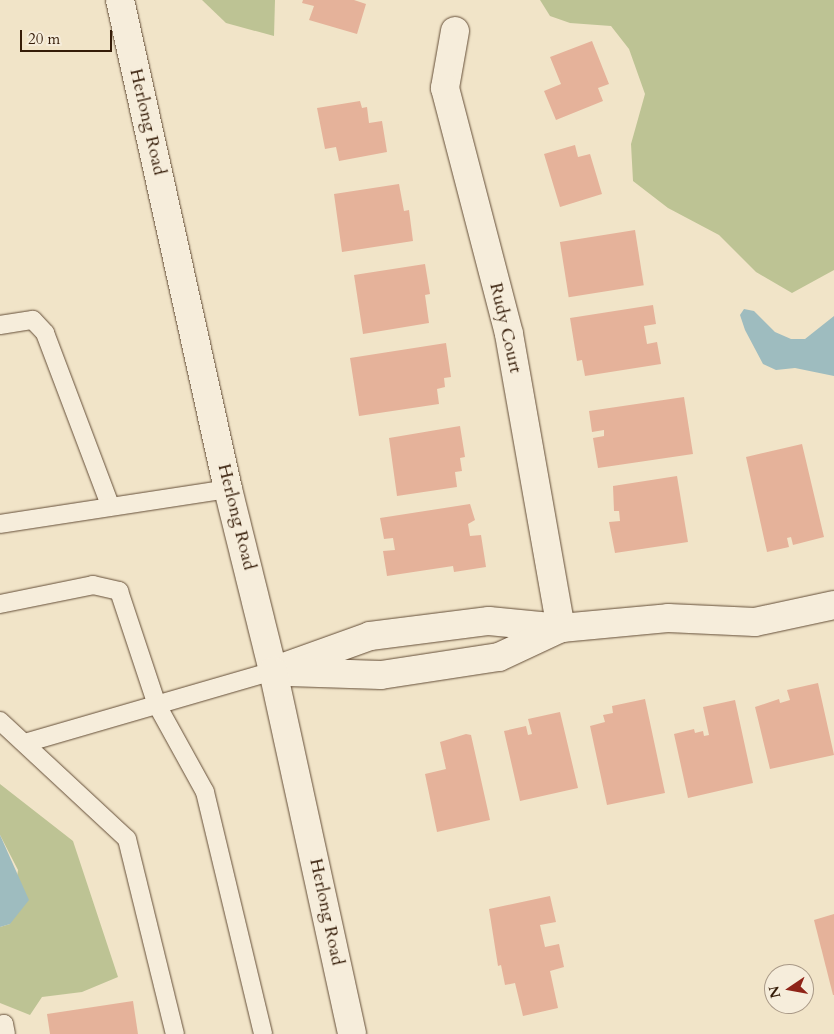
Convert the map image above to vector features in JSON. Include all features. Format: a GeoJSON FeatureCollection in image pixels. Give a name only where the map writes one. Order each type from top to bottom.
{"type":"FeatureCollection","features":[{"type":"Feature","properties":{"kind":"street","name":"Herlong Road"},"geometry":{"type":"LineString","coordinates":[[120,0],[228,489],[274,671],[352,1034]]}},
{"type":"Feature","properties":{"kind":"street","name":"Rudy Court"},"geometry":{"type":"LineString","coordinates":[[455,31],[445,88],[509,334],[561,628]]}},
{"type":"Feature","properties":{"kind":"street"},"geometry":{"type":"LineString","coordinates":[[274,671],[370,636],[489,621],[561,628],[668,618],[754,622],[834,605]]}},
{"type":"Feature","properties":{"kind":"street"},"geometry":{"type":"LineString","coordinates":[[274,671],[381,675],[500,657],[561,628]]}},
{"type":"Feature","properties":{"kind":"lane"},"geometry":{"type":"LineString","coordinates":[[0,325],[32,320],[45,333],[110,505]]}},
{"type":"Feature","properties":{"kind":"lane"},"geometry":{"type":"LineString","coordinates":[[0,524],[110,505],[228,489]]}},
{"type":"Feature","properties":{"kind":"lane"},"geometry":{"type":"LineString","coordinates":[[0,604],[93,585],[119,591],[157,706],[205,792],[263,1034]]}},
{"type":"Feature","properties":{"kind":"lane"},"geometry":{"type":"LineString","coordinates":[[25,743],[274,671]]}},
{"type":"Feature","properties":{"kind":"lane"},"geometry":{"type":"LineString","coordinates":[[0,721],[126,839],[175,1034]]}},
{"type":"Feature","properties":{"kind":"lane"},"geometry":{"type":"LineString","coordinates":[[0,1025],[4,1024],[6,1034]]}},
{"type":"Feature","properties":{"kind":"green space"},"geometry":{"type":"Polygon","coordinates":[[[202,0],[275,0],[274,36],[226,23],[202,0]]]}},
{"type":"Feature","properties":{"kind":"green space"},"geometry":{"type":"Polygon","coordinates":[[[540,0],[834,0],[834,270],[792,293],[756,272],[719,235],[668,208],[633,181],[631,144],[645,94],[629,49],[611,26],[570,23],[550,16],[540,0]]]}},
{"type":"Feature","properties":{"kind":"green space"},"geometry":{"type":"Polygon","coordinates":[[[0,784],[73,841],[118,977],[82,992],[42,997],[30,1015],[0,1003],[0,927],[10,924],[18,870],[0,835],[0,784]]]}},
{"type":"Feature","properties":{"kind":"water"},"geometry":{"type":"Polygon","coordinates":[[[744,309],[754,311],[775,332],[791,339],[805,339],[834,316],[834,376],[795,368],[776,370],[763,364],[745,330],[740,315],[744,309]]]}},
{"type":"Feature","properties":{"kind":"water"},"geometry":{"type":"Polygon","coordinates":[[[0,835],[29,900],[10,924],[0,927],[0,835]]]}},
{"type":"Feature","properties":{"kind":"building"},"geometry":{"type":"Polygon","coordinates":[[[303,0],[354,0],[366,4],[357,34],[309,20],[314,6],[302,3],[303,0]]]}},
{"type":"Feature","properties":{"kind":"building"},"geometry":{"type":"Polygon","coordinates":[[[592,41],[609,84],[598,88],[603,101],[556,120],[544,91],[561,84],[550,57],[592,41]]]}},
{"type":"Feature","properties":{"kind":"building"},"geometry":{"type":"Polygon","coordinates":[[[360,101],[362,108],[367,107],[369,123],[382,121],[387,152],[339,161],[336,147],[325,149],[317,108],[360,101]]]}},
{"type":"Feature","properties":{"kind":"building"},"geometry":{"type":"Polygon","coordinates":[[[575,145],[578,157],[590,154],[602,194],[560,207],[544,154],[575,145]]]}},
{"type":"Feature","properties":{"kind":"building"},"geometry":{"type":"Polygon","coordinates":[[[399,184],[404,211],[409,210],[413,241],[342,252],[334,194],[399,184]]]}},
{"type":"Feature","properties":{"kind":"building"},"geometry":{"type":"Polygon","coordinates":[[[635,230],[644,285],[569,297],[560,242],[635,230]]]}},
{"type":"Feature","properties":{"kind":"building"},"geometry":{"type":"Polygon","coordinates":[[[425,264],[430,294],[425,295],[429,323],[363,334],[354,275],[425,264]]]}},
{"type":"Feature","properties":{"kind":"building"},"geometry":{"type":"Polygon","coordinates":[[[653,305],[656,324],[644,326],[647,344],[657,342],[661,364],[585,376],[582,360],[577,361],[570,318],[653,305]]]}},
{"type":"Feature","properties":{"kind":"building"},"geometry":{"type":"Polygon","coordinates":[[[446,343],[451,377],[444,378],[445,387],[437,389],[439,404],[359,416],[350,358],[446,343]]]}},
{"type":"Feature","properties":{"kind":"building"},"geometry":{"type":"Polygon","coordinates":[[[684,397],[693,454],[598,468],[593,438],[604,436],[604,430],[592,432],[589,411],[684,397]]]}},
{"type":"Feature","properties":{"kind":"building"},"geometry":{"type":"Polygon","coordinates":[[[460,426],[465,457],[460,458],[462,471],[455,472],[457,487],[397,496],[389,438],[460,426]]]}},
{"type":"Feature","properties":{"kind":"building"},"geometry":{"type":"Polygon","coordinates":[[[802,444],[824,537],[793,545],[791,537],[787,538],[789,547],[767,552],[746,457],[802,444]]]}},
{"type":"Feature","properties":{"kind":"building"},"geometry":{"type":"Polygon","coordinates":[[[677,476],[688,542],[615,553],[609,522],[620,521],[619,511],[614,511],[613,486],[677,476]]]}},
{"type":"Feature","properties":{"kind":"building"},"geometry":{"type":"Polygon","coordinates":[[[470,504],[475,520],[468,524],[470,536],[481,535],[486,567],[454,572],[453,566],[387,576],[383,551],[395,550],[393,538],[384,539],[380,518],[470,504]]]}},
{"type":"Feature","properties":{"kind":"building"},"geometry":{"type":"Polygon","coordinates":[[[818,683],[834,755],[770,769],[755,707],[779,699],[780,703],[790,700],[787,690],[818,683]]]}},
{"type":"Feature","properties":{"kind":"building"},"geometry":{"type":"Polygon","coordinates":[[[645,699],[665,793],[607,805],[590,726],[605,722],[603,715],[613,713],[612,706],[645,699]]]}},
{"type":"Feature","properties":{"kind":"building"},"geometry":{"type":"Polygon","coordinates":[[[735,700],[753,783],[688,798],[674,734],[694,729],[695,733],[703,731],[704,736],[709,735],[703,707],[735,700]]]}},
{"type":"Feature","properties":{"kind":"building"},"geometry":{"type":"Polygon","coordinates":[[[560,712],[578,788],[520,801],[504,731],[526,726],[528,735],[532,734],[528,719],[560,712]]]}},
{"type":"Feature","properties":{"kind":"building"},"geometry":{"type":"Polygon","coordinates":[[[466,734],[471,735],[490,820],[437,832],[425,774],[446,769],[440,742],[466,734]]]}},
{"type":"Feature","properties":{"kind":"building"},"geometry":{"type":"Polygon","coordinates":[[[550,896],[556,922],[540,925],[545,947],[559,944],[564,967],[550,971],[558,1008],[523,1016],[515,983],[505,985],[501,965],[498,966],[489,909],[550,896]]]}},
{"type":"Feature","properties":{"kind":"building"},"geometry":{"type":"Polygon","coordinates":[[[834,914],[834,995],[833,995],[814,920],[834,914]]]}},
{"type":"Feature","properties":{"kind":"building"},"geometry":{"type":"Polygon","coordinates":[[[133,1001],[138,1034],[50,1034],[47,1014],[133,1001]]]}}]}
